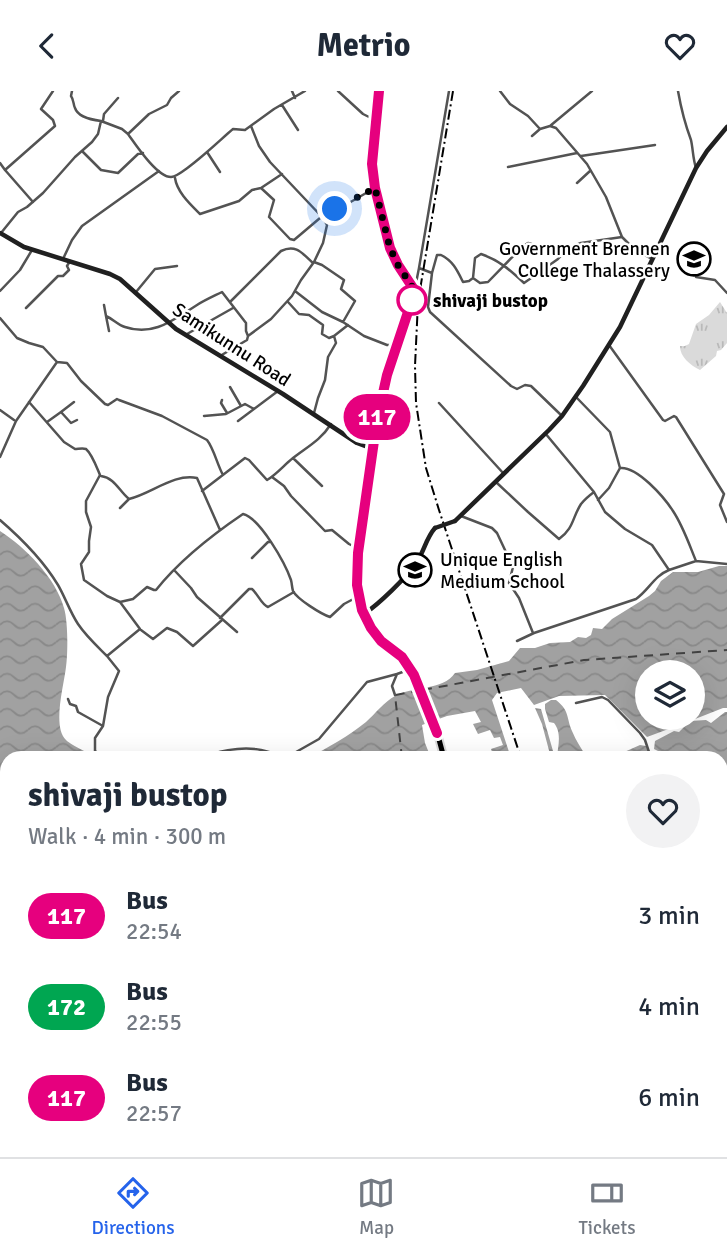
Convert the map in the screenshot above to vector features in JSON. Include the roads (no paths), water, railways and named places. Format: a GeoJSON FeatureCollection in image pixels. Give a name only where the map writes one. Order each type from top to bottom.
{"type":"FeatureCollection","features":[{"type":"Feature","properties":{"kind":"main road"},"geometry":{"type":"LineString","coordinates":[[379,91],[372,164],[375,188],[390,248],[415,291],[387,375],[377,420],[358,548],[357,585],[364,614],[381,641],[402,657],[414,675],[442,751]]}},
{"type":"Feature","properties":{"kind":"main road"},"geometry":{"type":"LineString","coordinates":[[364,614],[416,563],[431,532],[461,516],[545,433],[576,397],[620,327],[696,168],[727,127]]}},
{"type":"Feature","properties":{"kind":"main road","name":"Samikunnu Road"},"geometry":{"type":"LineString","coordinates":[[0,233],[24,247],[120,279],[176,329],[331,424],[357,443],[373,446]]}},
{"type":"Feature","properties":{"kind":"street"},"geometry":{"type":"LineString","coordinates":[[5,170],[55,125],[41,109],[53,91]]}},
{"type":"Feature","properties":{"kind":"street"},"geometry":{"type":"LineString","coordinates":[[72,91],[71,96],[78,112],[90,119],[122,129],[159,171],[168,177],[176,177],[233,129],[245,130],[305,91]]}},
{"type":"Feature","properties":{"kind":"street"},"geometry":{"type":"LineString","coordinates":[[128,134],[149,114],[167,105],[178,91]]}},
{"type":"Feature","properties":{"kind":"street"},"geometry":{"type":"LineString","coordinates":[[292,91],[295,98]]}},
{"type":"Feature","properties":{"kind":"street"},"geometry":{"type":"LineString","coordinates":[[338,91],[363,114],[377,121]]}},
{"type":"Feature","properties":{"kind":"street"},"geometry":{"type":"LineString","coordinates":[[415,291],[449,91]]}},
{"type":"Feature","properties":{"kind":"street"},"geometry":{"type":"LineString","coordinates":[[500,91],[510,104],[528,115],[540,129]]}},
{"type":"Feature","properties":{"kind":"street"},"geometry":{"type":"LineString","coordinates":[[532,136],[540,129],[550,126],[592,91]]}},
{"type":"Feature","properties":{"kind":"street"},"geometry":{"type":"LineString","coordinates":[[678,91],[696,168]]}},
{"type":"Feature","properties":{"kind":"street"},"geometry":{"type":"LineString","coordinates":[[0,233],[18,212],[49,188],[98,134],[104,114],[118,98]]}},
{"type":"Feature","properties":{"kind":"street"},"geometry":{"type":"LineString","coordinates":[[282,105],[298,130]]}},
{"type":"Feature","properties":{"kind":"street"},"geometry":{"type":"LineString","coordinates":[[220,356],[247,340],[248,336],[288,302],[314,263],[327,225],[264,154],[251,126]]}},
{"type":"Feature","properties":{"kind":"street"},"geometry":{"type":"LineString","coordinates":[[550,126],[559,130],[590,170],[606,197],[622,237],[635,250],[652,259]]}},
{"type":"Feature","properties":{"kind":"street"},"geometry":{"type":"LineString","coordinates":[[508,167],[579,154],[655,145]]}},
{"type":"Feature","properties":{"kind":"street"},"geometry":{"type":"LineString","coordinates":[[82,151],[101,170],[118,173],[138,153],[143,153]]}},
{"type":"Feature","properties":{"kind":"street"},"geometry":{"type":"LineString","coordinates":[[207,152],[220,172]]}},
{"type":"Feature","properties":{"kind":"street"},"geometry":{"type":"LineString","coordinates":[[0,163],[33,202]]}},
{"type":"Feature","properties":{"kind":"street"},"geometry":{"type":"LineString","coordinates":[[577,184],[590,170]]}},
{"type":"Feature","properties":{"kind":"street"},"geometry":{"type":"LineString","coordinates":[[63,259],[82,226],[159,171]]}},
{"type":"Feature","properties":{"kind":"street"},"geometry":{"type":"LineString","coordinates":[[176,177],[175,183],[184,197],[200,214],[239,201],[252,190],[261,188],[282,174]]}},
{"type":"Feature","properties":{"kind":"street"},"geometry":{"type":"LineString","coordinates":[[261,188],[274,200],[269,217],[294,240],[320,218],[375,188]]}},
{"type":"Feature","properties":{"kind":"street"},"geometry":{"type":"LineString","coordinates":[[473,278],[480,283],[486,283],[528,243],[554,250],[622,237]]}},
{"type":"Feature","properties":{"kind":"street"},"geometry":{"type":"LineString","coordinates":[[230,302],[281,251],[290,247],[344,280],[341,289],[355,302],[343,322]]}},
{"type":"Feature","properties":{"kind":"street"},"geometry":{"type":"LineString","coordinates":[[473,278],[475,258],[481,254],[504,264],[524,283],[558,259],[568,248]]}},
{"type":"Feature","properties":{"kind":"street"},"geometry":{"type":"LineString","coordinates":[[0,291],[20,270],[32,250]]}},
{"type":"Feature","properties":{"kind":"street"},"geometry":{"type":"LineString","coordinates":[[473,278],[463,282],[450,260],[437,255],[432,273],[428,307],[430,312],[511,386],[517,389],[531,386],[562,415]]}},
{"type":"Feature","properties":{"kind":"street"},"geometry":{"type":"LineString","coordinates":[[26,308],[58,276],[63,276],[69,269],[67,266],[70,261]]}},
{"type":"Feature","properties":{"kind":"street"},"geometry":{"type":"LineString","coordinates":[[136,292],[155,269],[177,266]]}},
{"type":"Feature","properties":{"kind":"street"},"geometry":{"type":"LineString","coordinates":[[418,268],[432,273]]}},
{"type":"Feature","properties":{"kind":"street"},"geometry":{"type":"LineString","coordinates":[[696,277],[715,280],[727,293]]}},
{"type":"Feature","properties":{"kind":"street"},"geometry":{"type":"LineString","coordinates":[[295,291],[321,311],[378,342],[397,345]]}},
{"type":"Feature","properties":{"kind":"street"},"geometry":{"type":"LineString","coordinates":[[106,316],[122,326],[136,330],[154,329],[222,292],[246,323],[248,336]]}},
{"type":"Feature","properties":{"kind":"street"},"geometry":{"type":"LineString","coordinates":[[288,302],[299,314],[309,315],[323,325],[322,334],[329,338],[348,325]]}},
{"type":"Feature","properties":{"kind":"street"},"geometry":{"type":"LineString","coordinates":[[104,305],[109,331]]}},
{"type":"Feature","properties":{"kind":"street"},"geometry":{"type":"LineString","coordinates":[[186,334],[233,308]]}},
{"type":"Feature","properties":{"kind":"street"},"geometry":{"type":"LineString","coordinates":[[313,318],[321,311]]}},
{"type":"Feature","properties":{"kind":"street"},"geometry":{"type":"LineString","coordinates":[[0,318],[17,338],[43,347],[57,362]]}},
{"type":"Feature","properties":{"kind":"street"},"geometry":{"type":"LineString","coordinates":[[314,414],[325,380],[328,357],[336,344],[334,336]]}},
{"type":"Feature","properties":{"kind":"street"},"geometry":{"type":"LineString","coordinates":[[609,345],[663,420],[676,417],[724,494],[720,505],[727,522]]}},
{"type":"Feature","properties":{"kind":"street"},"geometry":{"type":"LineString","coordinates":[[0,457],[16,421],[57,362]]}},
{"type":"Feature","properties":{"kind":"street"},"geometry":{"type":"LineString","coordinates":[[57,362],[68,363],[81,381],[105,404],[119,400],[162,416],[207,440],[223,475]]}},
{"type":"Feature","properties":{"kind":"street"},"geometry":{"type":"LineString","coordinates":[[230,387],[241,406]]}},
{"type":"Feature","properties":{"kind":"street"},"geometry":{"type":"LineString","coordinates":[[238,421],[278,391]]}},
{"type":"Feature","properties":{"kind":"street"},"geometry":{"type":"LineString","coordinates":[[576,397],[613,436],[620,468],[609,488],[598,500]]}},
{"type":"Feature","properties":{"kind":"street"},"geometry":{"type":"LineString","coordinates":[[222,400],[227,413]]}},
{"type":"Feature","properties":{"kind":"street"},"geometry":{"type":"LineString","coordinates":[[29,402],[71,447],[88,451],[100,475],[115,482],[129,499]]}},
{"type":"Feature","properties":{"kind":"street"},"geometry":{"type":"LineString","coordinates":[[47,422],[74,402]]}},
{"type":"Feature","properties":{"kind":"street"},"geometry":{"type":"LineString","coordinates":[[439,403],[504,474]]}},
{"type":"Feature","properties":{"kind":"street"},"geometry":{"type":"LineString","coordinates":[[204,416],[227,413],[245,404],[254,409]]}},
{"type":"Feature","properties":{"kind":"street"},"geometry":{"type":"LineString","coordinates":[[0,410],[16,421]]}},
{"type":"Feature","properties":{"kind":"street"},"geometry":{"type":"LineString","coordinates":[[61,412],[71,423],[77,420]]}},
{"type":"Feature","properties":{"kind":"street"},"geometry":{"type":"LineString","coordinates":[[202,491],[245,458],[267,480],[312,445],[331,424]]}},
{"type":"Feature","properties":{"kind":"street"},"geometry":{"type":"LineString","coordinates":[[545,433],[594,492],[609,517],[654,548],[668,570]]}},
{"type":"Feature","properties":{"kind":"street"},"geometry":{"type":"LineString","coordinates":[[293,458],[322,486]]}},
{"type":"Feature","properties":{"kind":"street"},"geometry":{"type":"LineString","coordinates":[[620,468],[628,468],[646,480],[673,510],[695,561]]}},
{"type":"Feature","properties":{"kind":"street"},"geometry":{"type":"LineString","coordinates":[[100,475],[86,502],[91,527],[89,552],[81,564],[86,583],[113,600],[120,602],[133,599],[147,587],[155,591],[174,570],[243,514],[268,536],[292,581],[294,592],[324,614],[330,617],[344,604],[359,596]]}},
{"type":"Feature","properties":{"kind":"street"},"geometry":{"type":"LineString","coordinates":[[120,508],[129,499],[185,477],[197,478],[220,530]]}},
{"type":"Feature","properties":{"kind":"street"},"geometry":{"type":"LineString","coordinates":[[272,477],[284,486],[325,531],[332,530],[358,548]]}},
{"type":"Feature","properties":{"kind":"street"},"geometry":{"type":"LineString","coordinates":[[496,482],[559,538],[566,534],[580,506],[594,492]]}},
{"type":"Feature","properties":{"kind":"street"},"geometry":{"type":"LineString","coordinates":[[461,516],[492,528],[496,533],[513,567],[509,583],[519,598],[530,629],[534,633]]}},
{"type":"Feature","properties":{"kind":"street"},"geometry":{"type":"LineString","coordinates":[[0,520],[38,558],[59,587],[76,621],[119,671],[108,697],[103,726],[95,738],[95,751]]}},
{"type":"Feature","properties":{"kind":"street"},"geometry":{"type":"LineString","coordinates":[[252,558],[271,543]]}},
{"type":"Feature","properties":{"kind":"street"},"geometry":{"type":"LineString","coordinates":[[194,544],[198,549]]}},
{"type":"Feature","properties":{"kind":"street"},"geometry":{"type":"LineString","coordinates":[[517,641],[636,599],[650,588],[660,574],[668,570],[695,561],[727,564]]}},
{"type":"Feature","properties":{"kind":"street"},"geometry":{"type":"LineString","coordinates":[[174,570],[197,597],[237,632]]}},
{"type":"Feature","properties":{"kind":"street"},"geometry":{"type":"LineString","coordinates":[[120,602],[140,629],[153,639],[167,628],[172,628],[193,646],[249,589],[256,592],[268,607],[294,592]]}},
{"type":"Feature","properties":{"kind":"street"},"geometry":{"type":"LineString","coordinates":[[107,656],[140,629]]}},
{"type":"Feature","properties":{"kind":"street"},"geometry":{"type":"LineString","coordinates":[[298,751],[318,739],[367,682],[410,669]]}},
{"type":"Feature","properties":{"kind":"street"},"geometry":{"type":"LineString","coordinates":[[395,695],[392,686],[397,674]]}},
{"type":"Feature","properties":{"kind":"street"},"geometry":{"type":"LineString","coordinates":[[576,703],[602,697],[608,700],[640,733],[649,751]]}},
{"type":"Feature","properties":{"kind":"street"},"geometry":{"type":"LineString","coordinates":[[68,698],[78,712],[103,726]]}},
{"type":"Feature","properties":{"kind":"street"},"geometry":{"type":"LineString","coordinates":[[230,751],[265,751]]}},
{"type":"Feature","properties":{"kind":"water"},"geometry":{"type":"Polygon","coordinates":[[[0,531],[38,564],[60,597],[65,614],[67,646],[60,726],[66,740],[85,751],[0,751],[0,531]]]}},
{"type":"Feature","properties":{"kind":"water"},"geometry":{"type":"Polygon","coordinates":[[[727,566],[727,708],[705,715],[705,660],[635,660],[635,725],[605,695],[559,696],[534,705],[521,688],[497,693],[492,700],[509,751],[492,751],[503,745],[500,737],[494,738],[490,730],[478,734],[473,724],[481,722],[475,711],[447,716],[422,725],[428,751],[321,751],[366,722],[395,696],[443,683],[455,673],[509,661],[520,648],[535,648],[550,643],[570,642],[578,637],[586,638],[591,635],[593,628],[602,629],[612,619],[649,596],[661,581],[673,572],[698,572],[727,566]]]}},
{"type":"Feature","properties":{"kind":"water"},"geometry":{"type":"Polygon","coordinates":[[[556,700],[564,708],[583,751],[558,751],[558,731],[554,723],[549,722],[545,704],[556,700]]]}},
{"type":"Feature","properties":{"kind":"water"},"geometry":{"type":"Polygon","coordinates":[[[535,708],[541,709],[553,751],[549,751],[535,708]]]}},
{"type":"Feature","properties":{"kind":"water"},"geometry":{"type":"Polygon","coordinates":[[[727,712],[727,751],[658,751],[654,749],[655,741],[674,731],[705,730],[705,720],[711,723],[727,712]]]}},
{"type":"Feature","properties":{"kind":"water"},"geometry":{"type":"Polygon","coordinates":[[[640,730],[665,730],[647,737],[640,730]]]}},
{"type":"Feature","properties":{"kind":"water"},"geometry":{"type":"Polygon","coordinates":[[[640,745],[646,746],[648,751],[626,751],[640,745]]]}},
{"type":"Feature","properties":{"kind":"railway"},"geometry":{"type":"LineString","coordinates":[[453,91],[418,302],[416,403],[426,468],[519,751]]}},
{"type":"Feature","properties":{"kind":"place","name":"Government Brennen College Thalassery"},"geometry":{"type":"Point","coordinates":[694,259]}},
{"type":"Feature","properties":{"kind":"place","name":"shivaji bustop"},"geometry":{"type":"Point","coordinates":[412,300]}},
{"type":"Feature","properties":{"kind":"place","name":"Unique English Medium School"},"geometry":{"type":"Point","coordinates":[415,570]}}]}
